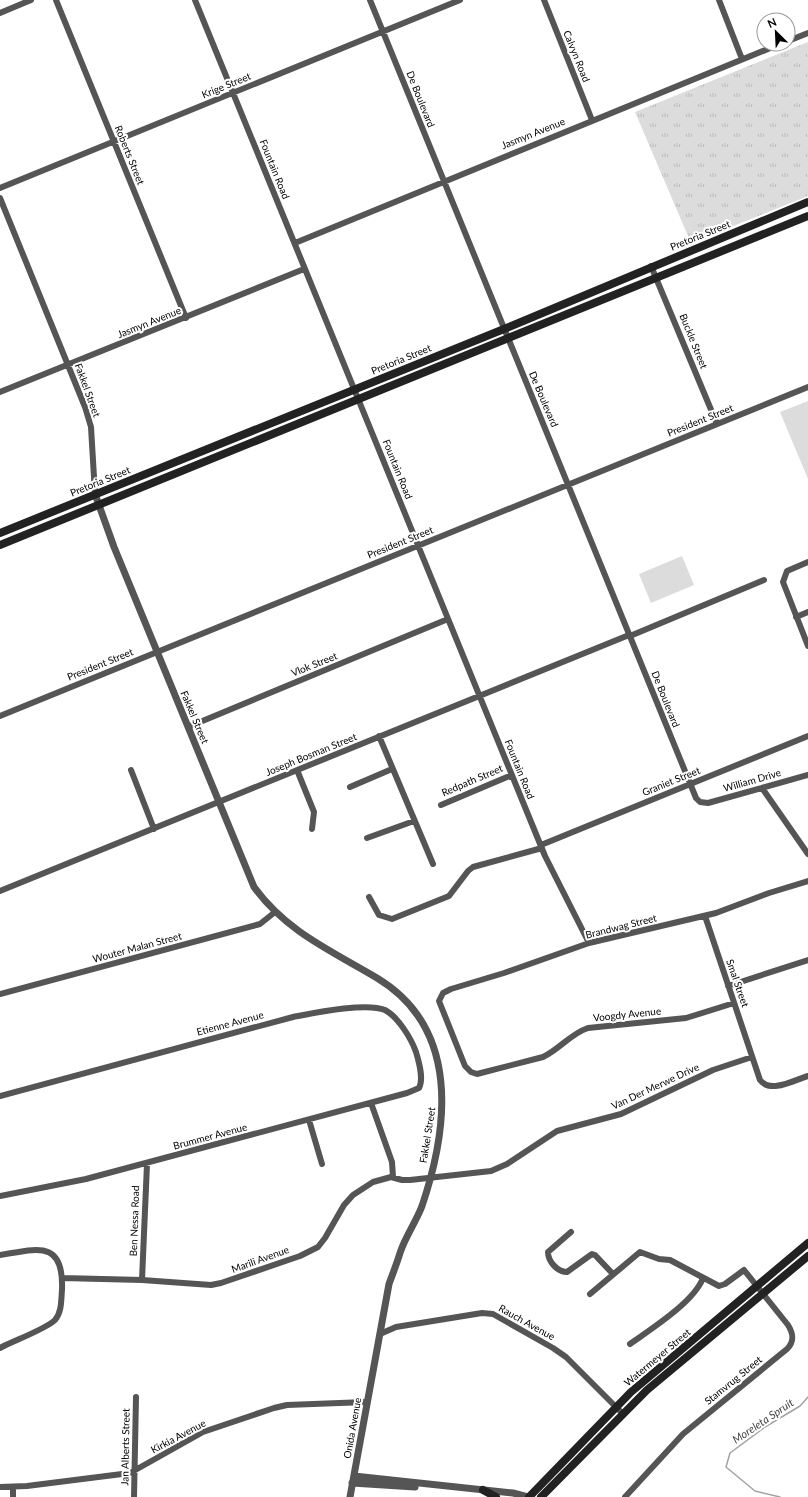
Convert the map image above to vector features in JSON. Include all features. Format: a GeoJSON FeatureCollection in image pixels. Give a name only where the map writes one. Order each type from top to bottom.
{"type":"FeatureCollection","features":[{"type":"Feature","properties":{"kind":"main road","name":"Pretoria Street"},"geometry":{"type":"LineString","coordinates":[[0,533],[354,388],[504,329],[651,266],[808,202]]}},
{"type":"Feature","properties":{"kind":"main road","name":"Pretoria Street"},"geometry":{"type":"LineString","coordinates":[[0,545],[97,504],[808,216]]}},
{"type":"Feature","properties":{"kind":"main road"},"geometry":{"type":"LineString","coordinates":[[671,258],[683,260],[754,232],[760,232],[763,234]]}},
{"type":"Feature","properties":{"kind":"main road","name":"Watermeyer Street"},"geometry":{"type":"LineString","coordinates":[[528,1497],[616,1407],[682,1348],[758,1287],[808,1243]]}},
{"type":"Feature","properties":{"kind":"main road","name":"Watermeyer Street"},"geometry":{"type":"LineString","coordinates":[[541,1497],[647,1390],[808,1256]]}},
{"type":"Feature","properties":{"kind":"main road"},"geometry":{"type":"LineString","coordinates":[[483,1490],[496,1497]]}},
{"type":"Feature","properties":{"kind":"street"},"geometry":{"type":"LineString","coordinates":[[0,13],[31,0]]}},
{"type":"Feature","properties":{"kind":"street","name":"Roberts Street"},"geometry":{"type":"LineString","coordinates":[[56,0],[186,318]]}},
{"type":"Feature","properties":{"kind":"street","name":"Fountain Road"},"geometry":{"type":"LineString","coordinates":[[195,0],[541,846],[589,943]]}},
{"type":"Feature","properties":{"kind":"street","name":"De Boulevard"},"geometry":{"type":"LineString","coordinates":[[370,0],[690,784],[696,798],[702,803]]}},
{"type":"Feature","properties":{"kind":"street","name":"Krige Street"},"geometry":{"type":"LineString","coordinates":[[0,188],[114,140],[460,0]]}},
{"type":"Feature","properties":{"kind":"street","name":"Calvyn Road"},"geometry":{"type":"LineString","coordinates":[[544,0],[592,120]]}},
{"type":"Feature","properties":{"kind":"street"},"geometry":{"type":"LineString","coordinates":[[719,0],[742,59]]}},
{"type":"Feature","properties":{"kind":"street"},"geometry":{"type":"LineString","coordinates":[[796,38],[808,33]]}},
{"type":"Feature","properties":{"kind":"street","name":"Jasmyn Avenue"},"geometry":{"type":"LineString","coordinates":[[295,243],[760,52]]}},
{"type":"Feature","properties":{"kind":"street","name":"Fakkel Street"},"geometry":{"type":"LineString","coordinates":[[0,198],[69,365],[91,428],[95,494],[97,504],[252,882],[275,912],[295,929],[389,986],[406,1002],[424,1025],[432,1043],[438,1060],[442,1091],[440,1129],[430,1178]]}},
{"type":"Feature","properties":{"kind":"street","name":"Buckle Street"},"geometry":{"type":"LineString","coordinates":[[651,266],[717,424]]}},
{"type":"Feature","properties":{"kind":"street","name":"Jasmyn Avenue"},"geometry":{"type":"LineString","coordinates":[[0,392],[304,269]]}},
{"type":"Feature","properties":{"kind":"street","name":"President Street"},"geometry":{"type":"LineString","coordinates":[[0,716],[808,387]]}},
{"type":"Feature","properties":{"kind":"street"},"geometry":{"type":"LineString","coordinates":[[808,562],[789,570],[784,575],[784,586],[808,646]]}},
{"type":"Feature","properties":{"kind":"street","name":"Joseph Bosman Street"},"geometry":{"type":"LineString","coordinates":[[0,891],[379,736],[630,636],[764,580]]}},
{"type":"Feature","properties":{"kind":"street"},"geometry":{"type":"LineString","coordinates":[[796,617],[808,612]]}},
{"type":"Feature","properties":{"kind":"street","name":"Vlok Street"},"geometry":{"type":"LineString","coordinates":[[188,728],[448,619]]}},
{"type":"Feature","properties":{"kind":"street"},"geometry":{"type":"LineString","coordinates":[[379,736],[433,864]]}},
{"type":"Feature","properties":{"kind":"street","name":"Graniet Street"},"geometry":{"type":"LineString","coordinates":[[369,897],[380,915],[392,920],[449,896],[468,871],[473,867],[541,846],[808,736]]}},
{"type":"Feature","properties":{"kind":"street"},"geometry":{"type":"LineString","coordinates":[[350,786],[392,769]]}},
{"type":"Feature","properties":{"kind":"street"},"geometry":{"type":"LineString","coordinates":[[131,770],[154,829]]}},
{"type":"Feature","properties":{"kind":"street"},"geometry":{"type":"LineString","coordinates":[[297,770],[314,812],[312,829]]}},
{"type":"Feature","properties":{"kind":"street","name":"Redpath Street"},"geometry":{"type":"LineString","coordinates":[[441,805],[512,775]]}},
{"type":"Feature","properties":{"kind":"street","name":"William Drive"},"geometry":{"type":"LineString","coordinates":[[702,803],[708,804],[808,775]]}},
{"type":"Feature","properties":{"kind":"street"},"geometry":{"type":"LineString","coordinates":[[762,788],[808,854]]}},
{"type":"Feature","properties":{"kind":"street"},"geometry":{"type":"LineString","coordinates":[[367,838],[414,820]]}},
{"type":"Feature","properties":{"kind":"street","name":"Brandwag Street"},"geometry":{"type":"LineString","coordinates":[[441,996],[451,989],[504,973],[589,943],[705,916],[808,882]]}},
{"type":"Feature","properties":{"kind":"street","name":"Wouter Malan Street"},"geometry":{"type":"LineString","coordinates":[[0,994],[260,924],[275,912]]}},
{"type":"Feature","properties":{"kind":"street","name":"Smal Street"},"geometry":{"type":"LineString","coordinates":[[705,916],[752,1057]]}},
{"type":"Feature","properties":{"kind":"street"},"geometry":{"type":"LineString","coordinates":[[728,986],[808,960]]}},
{"type":"Feature","properties":{"kind":"street","name":"Voogdy Avenue"},"geometry":{"type":"LineString","coordinates":[[441,996],[440,1001],[442,1009],[466,1066],[471,1072],[477,1074],[543,1057],[552,1052],[576,1033],[588,1028],[686,1018],[734,1003]]}},
{"type":"Feature","properties":{"kind":"street","name":"Etienne Avenue"},"geometry":{"type":"LineString","coordinates":[[0,1096],[293,1017],[371,1007],[384,1010],[393,1016],[411,1041],[417,1057],[421,1084]]}},
{"type":"Feature","properties":{"kind":"street"},"geometry":{"type":"LineString","coordinates":[[752,1057],[760,1080],[768,1086],[776,1086],[808,1076]]}},
{"type":"Feature","properties":{"kind":"street","name":"Van Der Merwe Drive"},"geometry":{"type":"LineString","coordinates":[[430,1178],[491,1171],[507,1164],[557,1131],[620,1114],[713,1070],[752,1057]]}},
{"type":"Feature","properties":{"kind":"street","name":"Brummer Avenue"},"geometry":{"type":"LineString","coordinates":[[0,1196],[66,1184],[147,1164],[412,1092],[419,1088],[421,1084]]}},
{"type":"Feature","properties":{"kind":"street"},"geometry":{"type":"LineString","coordinates":[[371,1103],[392,1162],[393,1177]]}},
{"type":"Feature","properties":{"kind":"street"},"geometry":{"type":"LineString","coordinates":[[309,1120],[322,1164]]}},
{"type":"Feature","properties":{"kind":"street","name":"Ben Nessa Road"},"geometry":{"type":"LineString","coordinates":[[142,1280],[147,1164]]}},
{"type":"Feature","properties":{"kind":"street","name":"Marili Avenue"},"geometry":{"type":"LineString","coordinates":[[62,1278],[142,1280],[214,1285],[300,1256],[314,1249],[322,1243],[344,1205],[353,1195],[373,1182],[393,1177],[405,1180],[430,1178]]}},
{"type":"Feature","properties":{"kind":"street","name":"Onida Avenue"},"geometry":{"type":"LineString","coordinates":[[350,1497],[373,1363],[389,1284],[400,1254],[421,1207],[430,1178]]}},
{"type":"Feature","properties":{"kind":"street"},"geometry":{"type":"LineString","coordinates":[[571,1232],[548,1252],[549,1259],[557,1269],[561,1272],[567,1272],[592,1254],[595,1255],[613,1274]]}},
{"type":"Feature","properties":{"kind":"street"},"geometry":{"type":"LineString","coordinates":[[0,1255],[35,1249],[46,1251],[54,1256],[59,1263],[62,1278],[61,1305],[56,1319],[46,1326],[0,1348]]}},
{"type":"Feature","properties":{"kind":"street"},"geometry":{"type":"LineString","coordinates":[[590,1294],[641,1252],[659,1259],[670,1260],[703,1278],[698,1289],[689,1298],[630,1344]]}},
{"type":"Feature","properties":{"kind":"street","name":"Onida Avenue"},"geometry":{"type":"LineString","coordinates":[[373,1363],[373,1348],[385,1284],[393,1260],[400,1254]]}},
{"type":"Feature","properties":{"kind":"street","name":"Stamvrug Street"},"geometry":{"type":"LineString","coordinates":[[625,1497],[683,1434],[790,1346],[793,1339],[791,1330],[744,1270],[722,1286],[703,1278]]}},
{"type":"Feature","properties":{"kind":"street","name":"Rauch Avenue"},"geometry":{"type":"LineString","coordinates":[[380,1334],[396,1327],[482,1313],[494,1315],[562,1354],[623,1414]]}},
{"type":"Feature","properties":{"kind":"street"},"geometry":{"type":"LineString","coordinates":[[383,1318],[387,1323],[396,1327]]}},
{"type":"Feature","properties":{"kind":"street","name":"Jan Alberts Street"},"geometry":{"type":"LineString","coordinates":[[134,1497],[136,1397]]}},
{"type":"Feature","properties":{"kind":"street","name":"Kirkia Avenue"},"geometry":{"type":"LineString","coordinates":[[0,1487],[13,1487],[135,1471],[203,1432],[274,1408],[293,1405],[366,1402]]}},
{"type":"Feature","properties":{"kind":"street"},"geometry":{"type":"LineString","coordinates":[[353,1480],[426,1488],[441,1486],[514,1493],[528,1497]]}},
{"type":"Feature","properties":{"kind":"street"},"geometry":{"type":"LineString","coordinates":[[13,1487],[13,1497]]}},
{"type":"Feature","properties":{"kind":"green space"},"geometry":{"type":"Polygon","coordinates":[[[808,42],[808,196],[691,243],[635,112],[783,52],[796,52],[796,47],[808,42]]]}},
{"type":"Feature","properties":{"kind":"green space"},"geometry":{"type":"Polygon","coordinates":[[[808,401],[808,479],[780,412],[808,401]]]}},
{"type":"Feature","properties":{"kind":"green space"},"geometry":{"type":"Polygon","coordinates":[[[682,556],[694,585],[651,603],[639,574],[682,556]]]}},
{"type":"Feature","properties":{"kind":"waterway","name":"Moreleta Spruit"},"geometry":{"type":"LineString","coordinates":[[780,1497],[755,1491],[726,1467],[730,1453],[765,1427],[800,1406],[808,1397]]}}]}
